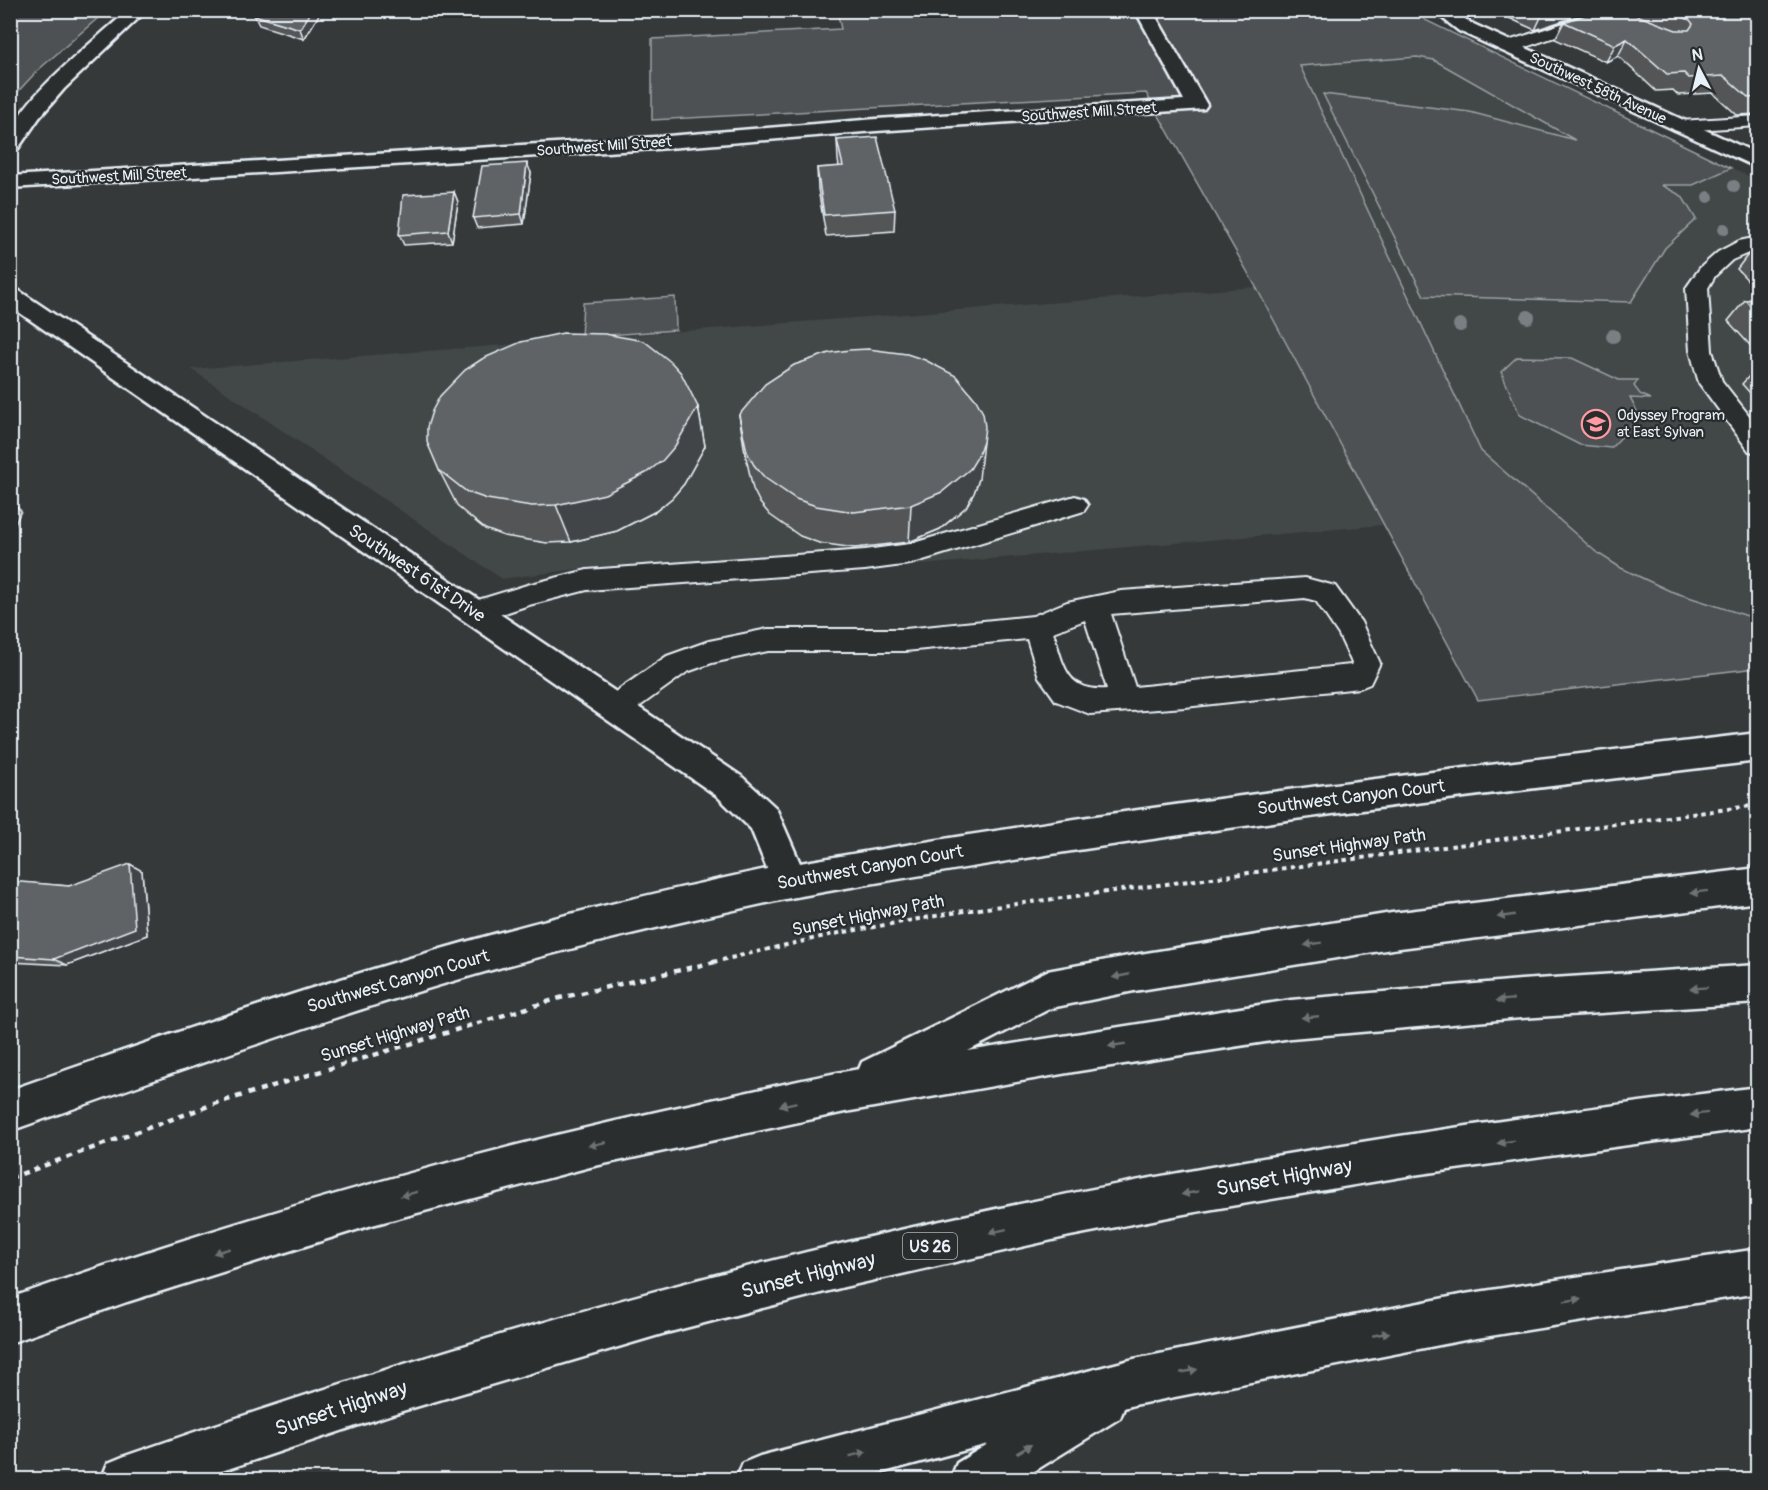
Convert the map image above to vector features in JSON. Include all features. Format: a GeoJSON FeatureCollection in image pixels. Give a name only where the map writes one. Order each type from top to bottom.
{"type":"FeatureCollection","features":[{"type":"Feature","properties":{"kind":"main road"},"geometry":{"type":"LineString","coordinates":[[10,146],[32,114],[57,85],[139,10]]}},
{"type":"Feature","properties":{"kind":"main road","name":"Southwest Mill Street"},"geometry":{"type":"LineString","coordinates":[[10,182],[633,145],[876,125],[1197,105],[1143,10]]}},
{"type":"Feature","properties":{"kind":"main road","name":"Southwest 58th Avenue"},"geometry":{"type":"LineString","coordinates":[[1440,10],[1465,27],[1758,162]]}},
{"type":"Feature","properties":{"kind":"main road","name":"Southwest 61st Drive"},"geometry":{"type":"LineString","coordinates":[[10,295],[729,786],[764,819],[790,881]]}},
{"type":"Feature","properties":{"kind":"main road","name":"Southwest Canyon Court"},"geometry":{"type":"LineString","coordinates":[[10,1111],[210,1040],[373,986],[705,898],[896,861],[1210,814],[1758,747]]}},
{"type":"Feature","properties":{"kind":"main road"},"geometry":{"type":"LineString","coordinates":[[845,1092],[1047,990],[1134,973],[1392,931],[1758,885]]}},
{"type":"Feature","properties":{"kind":"main road"},"geometry":{"type":"LineString","coordinates":[[10,1321],[127,1280],[372,1204],[590,1146],[845,1092],[1079,1051],[1291,1019],[1521,999],[1758,984]]}},
{"type":"Feature","properties":{"kind":"main road","name":"Sunset Highway"},"geometry":{"type":"LineString","coordinates":[[125,1479],[347,1404],[604,1326],[846,1264],[1090,1211],[1326,1169],[1632,1122],[1758,1107]]}},
{"type":"Feature","properties":{"kind":"main road"},"geometry":{"type":"LineString","coordinates":[[760,1479],[1134,1382],[1465,1317],[1758,1271]]}},
{"type":"Feature","properties":{"kind":"main road"},"geometry":{"type":"LineString","coordinates":[[974,1479],[1134,1382]]}},
{"type":"Feature","properties":{"kind":"lane"},"geometry":{"type":"LineString","coordinates":[[1508,47],[1600,16]]}},
{"type":"Feature","properties":{"kind":"lane"},"geometry":{"type":"LineString","coordinates":[[1680,126],[1758,121]]}},
{"type":"Feature","properties":{"kind":"lane"},"geometry":{"type":"LineString","coordinates":[[1758,243],[1746,245],[1725,256],[1707,272],[1697,288],[1697,306],[1701,351],[1711,383],[1758,446]]}},
{"type":"Feature","properties":{"kind":"lane"},"geometry":{"type":"LineString","coordinates":[[475,612],[527,595],[586,580],[866,560],[910,554],[1075,505]]}},
{"type":"Feature","properties":{"kind":"lane"},"geometry":{"type":"LineString","coordinates":[[615,708],[677,664],[709,652],[768,640],[905,640],[1036,627],[1067,613],[1121,601],[1305,588],[1325,593],[1351,630],[1366,663],[1360,676],[1185,695],[1090,702],[1066,693],[1053,678],[1036,627]]}},
{"type":"Feature","properties":{"kind":"lane"},"geometry":{"type":"LineString","coordinates":[[1095,607],[1125,699]]}},
{"type":"Feature","properties":{"kind":"path","name":"Sunset Highway Path"},"geometry":{"type":"LineString","coordinates":[[10,1178],[214,1104],[537,1005],[834,934],[987,908],[1758,805]]}},
{"type":"Feature","properties":{"kind":"shaded area"},"geometry":{"type":"Polygon","coordinates":[[[11,10],[106,11],[37,71],[11,99],[11,10]]]}},
{"type":"Feature","properties":{"kind":"shaded area"},"geometry":{"type":"Polygon","coordinates":[[[837,10],[1416,11],[1425,20],[1731,168],[1693,185],[1661,185],[1682,196],[1696,219],[1665,248],[1631,302],[1424,296],[1323,94],[1470,112],[1575,140],[1434,60],[1417,57],[1300,66],[1481,451],[1596,552],[1621,568],[1670,591],[1757,619],[1757,668],[1478,700],[1256,287],[1146,93],[652,120],[652,39],[841,29],[837,10]]]}},
{"type":"Feature","properties":{"kind":"shaded area","name":"Odyssey Program at East Sylvan"},"geometry":{"type":"Polygon","coordinates":[[[1173,11],[1416,11],[1425,20],[1757,180],[1757,668],[1601,686],[1173,11]]]}},
{"type":"Feature","properties":{"kind":"shaded area"},"geometry":{"type":"Polygon","coordinates":[[[1256,287],[1383,525],[587,594],[585,568],[502,579],[191,369],[1256,287]]]}},
{"type":"Feature","properties":{"kind":"shaded area"},"geometry":{"type":"Polygon","coordinates":[[[675,297],[676,330],[581,337],[583,303],[675,297]]]}},
{"type":"Feature","properties":{"kind":"shaded area"},"geometry":{"type":"Polygon","coordinates":[[[1517,357],[1572,358],[1619,380],[1638,380],[1634,386],[1640,394],[1651,399],[1630,398],[1640,417],[1611,448],[1580,445],[1520,415],[1501,372],[1517,357]]]}},
{"type":"Feature","properties":{"kind":"building"},"geometry":{"type":"Polygon","coordinates":[[[258,10],[312,10],[300,29],[254,15],[258,10]]]}},
{"type":"Feature","properties":{"kind":"building"},"geometry":{"type":"Polygon","coordinates":[[[1600,10],[1623,10],[1676,30],[1689,30],[1693,24],[1690,20],[1665,10],[1741,10],[1758,23],[1758,97],[1749,98],[1724,76],[1689,78],[1684,73],[1667,74],[1627,39],[1615,45],[1564,22],[1600,10]]]}},
{"type":"Feature","properties":{"kind":"building"},"geometry":{"type":"Polygon","coordinates":[[[877,137],[895,210],[824,215],[817,168],[843,166],[837,140],[877,137]]]}},
{"type":"Feature","properties":{"kind":"building"},"geometry":{"type":"Polygon","coordinates":[[[527,163],[521,214],[473,218],[482,166],[527,163]]]}},
{"type":"Feature","properties":{"kind":"building"},"geometry":{"type":"Polygon","coordinates":[[[454,192],[448,231],[399,235],[403,195],[454,192]]]}},
{"type":"Feature","properties":{"kind":"building"},"geometry":{"type":"Polygon","coordinates":[[[1758,299],[1758,314],[1745,300],[1758,299]]]}},
{"type":"Feature","properties":{"kind":"building"},"geometry":{"type":"Polygon","coordinates":[[[563,333],[605,334],[644,341],[671,362],[681,373],[698,407],[675,446],[663,460],[646,473],[605,494],[556,505],[532,506],[487,499],[467,492],[439,470],[427,442],[427,427],[440,396],[465,370],[482,359],[521,342],[563,333]]]}},
{"type":"Feature","properties":{"kind":"building"},"geometry":{"type":"Polygon","coordinates":[[[868,349],[907,354],[925,360],[956,376],[976,400],[983,413],[985,427],[978,456],[970,469],[942,492],[911,505],[854,512],[816,506],[796,499],[765,478],[754,465],[747,452],[739,415],[765,384],[794,365],[829,353],[868,349]]]}},
{"type":"Feature","properties":{"kind":"building"},"geometry":{"type":"Polygon","coordinates":[[[130,864],[135,928],[54,959],[10,956],[10,881],[69,886],[130,864]]]}},
{"type":"Feature","properties":{"kind":"place","name":"Odyssey Program at East Sylvan"},"geometry":{"type":"Point","coordinates":[1596,424]}}]}
